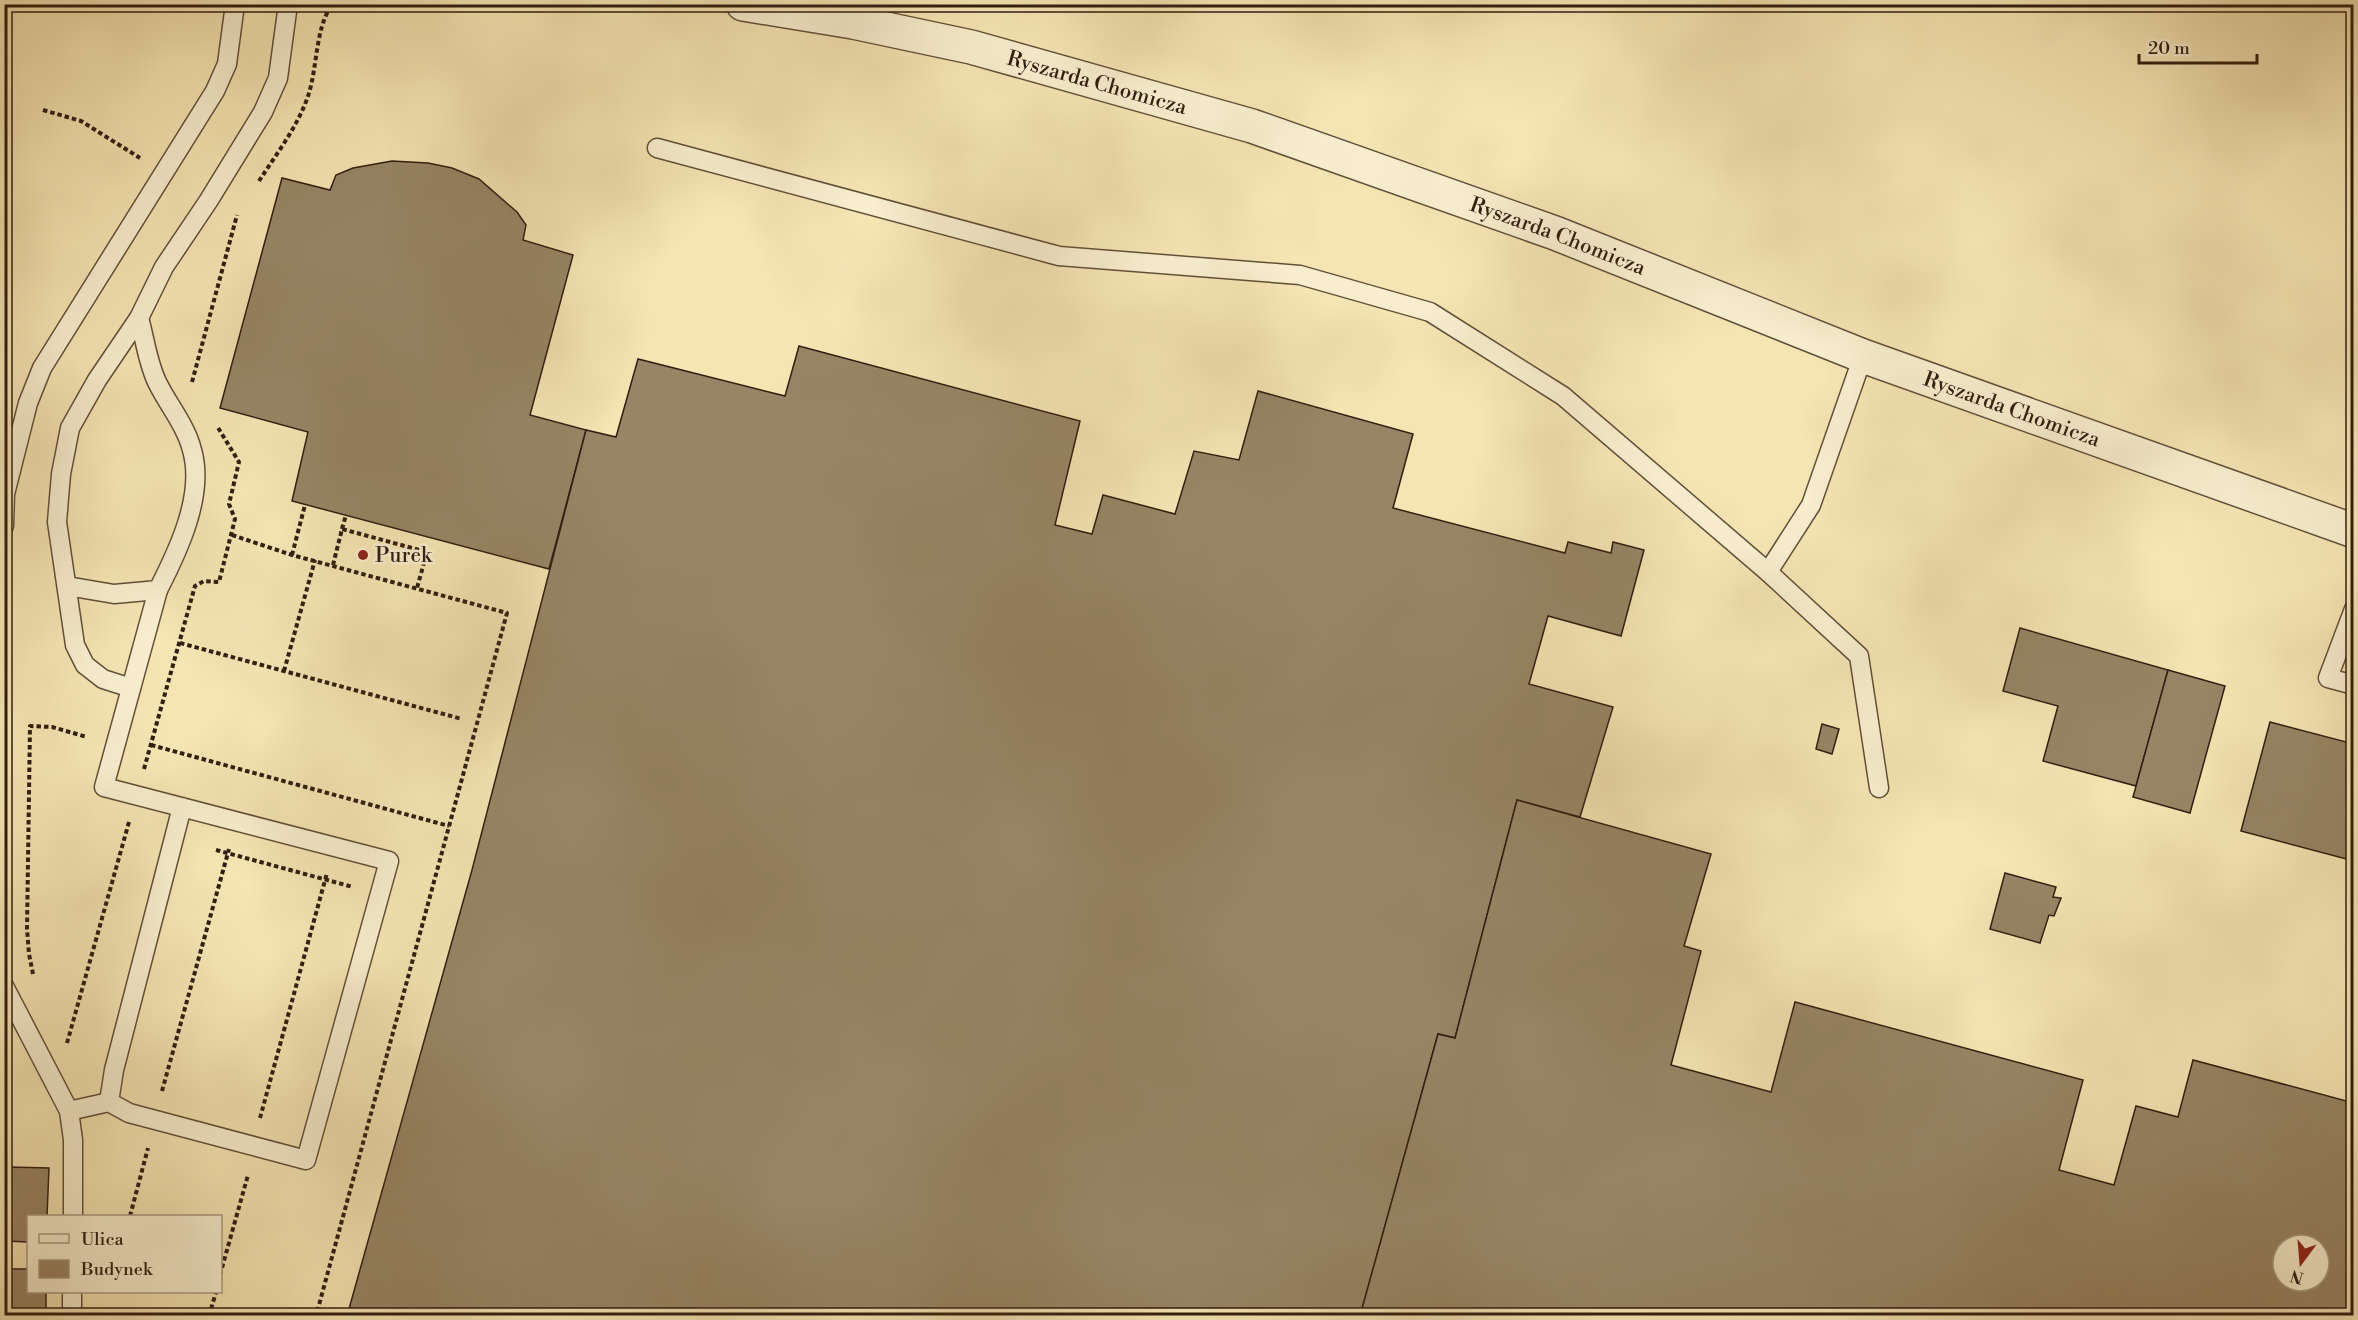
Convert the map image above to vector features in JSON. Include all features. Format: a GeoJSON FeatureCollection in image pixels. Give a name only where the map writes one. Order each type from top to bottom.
{"type":"FeatureCollection","features":[{"type":"Feature","properties":{"kind":"street","name":"Ryszarda Chomicza"},"geometry":{"type":"LineString","coordinates":[[743,4],[853,22],[971,47],[1252,126],[1555,233],[1863,356],[2354,531]]}},
{"type":"Feature","properties":{"kind":"lane"},"geometry":{"type":"LineString","coordinates":[[4,526],[5,494],[28,403],[42,368],[215,91],[227,64],[235,4]]}},
{"type":"Feature","properties":{"kind":"lane"},"geometry":{"type":"LineString","coordinates":[[131,688],[103,679],[85,665],[75,645],[57,522],[61,474],[70,428],[97,380],[139,318],[164,267],[209,200],[263,112],[278,78],[288,4]]}},
{"type":"Feature","properties":{"kind":"lane"},"geometry":{"type":"LineString","coordinates":[[657,148],[1059,256],[1300,275],[1431,312],[1563,396],[1768,572],[1859,656],[1879,789]]}},
{"type":"Feature","properties":{"kind":"lane"},"geometry":{"type":"LineString","coordinates":[[69,1111],[109,1101],[129,1113],[306,1160],[389,861],[104,788],[158,590],[182,543],[195,485],[192,450],[179,420],[157,382],[139,318]]}},
{"type":"Feature","properties":{"kind":"lane"},"geometry":{"type":"LineString","coordinates":[[1768,572],[1811,505],[1863,356]]}},
{"type":"Feature","properties":{"kind":"lane"},"geometry":{"type":"LineString","coordinates":[[68,586],[114,594],[158,590]]}},
{"type":"Feature","properties":{"kind":"lane"},"geometry":{"type":"LineString","coordinates":[[2354,609],[2328,678],[2354,685]]}},
{"type":"Feature","properties":{"kind":"lane"},"geometry":{"type":"LineString","coordinates":[[109,1101],[114,1070],[182,807]]}},
{"type":"Feature","properties":{"kind":"lane"},"geometry":{"type":"LineString","coordinates":[[4,986],[69,1111],[73,1140],[73,1215]]}},
{"type":"Feature","properties":{"kind":"lane"},"geometry":{"type":"LineString","coordinates":[[72,1293],[72,1316]]}},
{"type":"Feature","properties":{"kind":"path"},"geometry":{"type":"LineString","coordinates":[[255,186],[300,117],[315,72],[323,17],[330,8]]}},
{"type":"Feature","properties":{"kind":"path"},"geometry":{"type":"LineString","coordinates":[[192,383],[236,216],[243,206]]}},
{"type":"Feature","properties":{"kind":"path"},"geometry":{"type":"LineString","coordinates":[[60,1036],[66,1047],[195,586],[204,581],[219,582],[232,535],[235,519],[229,504],[239,462],[215,424]]}},
{"type":"Feature","properties":{"kind":"path"},"geometry":{"type":"LineString","coordinates":[[292,555],[305,505]]}},
{"type":"Feature","properties":{"kind":"path"},"geometry":{"type":"LineString","coordinates":[[333,565],[346,515]]}},
{"type":"Feature","properties":{"kind":"path"},"geometry":{"type":"LineString","coordinates":[[342,530],[427,552],[417,588]]}},
{"type":"Feature","properties":{"kind":"path"},"geometry":{"type":"LineString","coordinates":[[232,535],[292,555],[507,613],[316,1316]]}},
{"type":"Feature","properties":{"kind":"path"},"geometry":{"type":"LineString","coordinates":[[284,671],[315,560]]}},
{"type":"Feature","properties":{"kind":"path"},"geometry":{"type":"LineString","coordinates":[[180,643],[462,719]]}},
{"type":"Feature","properties":{"kind":"path"},"geometry":{"type":"LineString","coordinates":[[34,979],[27,929],[30,726],[52,728],[149,753]]}},
{"type":"Feature","properties":{"kind":"path"},"geometry":{"type":"LineString","coordinates":[[151,745],[449,826]]}},
{"type":"Feature","properties":{"kind":"path"},"geometry":{"type":"LineString","coordinates":[[130,1215],[237,822]]}},
{"type":"Feature","properties":{"kind":"path"},"geometry":{"type":"LineString","coordinates":[[222,1268],[334,846]]}},
{"type":"Feature","properties":{"kind":"path"},"geometry":{"type":"LineString","coordinates":[[209,1316],[216,1293]]}},
{"type":"Feature","properties":{"kind":"building"},"geometry":{"type":"Polygon","coordinates":[[[392,161],[428,163],[452,168],[479,179],[517,212],[526,225],[523,240],[573,255],[530,415],[586,430],[549,569],[292,501],[308,432],[220,408],[282,178],[330,190],[336,175],[353,168],[392,161]]]}},
{"type":"Feature","properties":{"kind":"building"},"geometry":{"type":"Polygon","coordinates":[[[799,346],[1080,421],[1055,525],[1092,534],[1103,495],[1175,514],[1194,451],[1239,460],[1258,391],[1413,434],[1393,508],[1565,553],[1568,542],[1611,553],[1613,542],[1644,550],[1621,636],[1548,616],[1529,684],[1613,707],[1580,817],[1517,800],[1455,1038],[1438,1034],[1360,1316],[347,1316],[472,870],[586,430],[616,437],[638,359],[785,396],[799,346]]]}},
{"type":"Feature","properties":{"kind":"building"},"geometry":{"type":"Polygon","coordinates":[[[2020,628],[2168,670],[2136,786],[2043,761],[2058,706],[2003,691],[2020,628]]]}},
{"type":"Feature","properties":{"kind":"building"},"geometry":{"type":"Polygon","coordinates":[[[2168,670],[2225,686],[2190,813],[2133,797],[2168,670]]]}},
{"type":"Feature","properties":{"kind":"building"},"geometry":{"type":"Polygon","coordinates":[[[2270,722],[2354,744],[2354,861],[2241,831],[2270,722]]]}},
{"type":"Feature","properties":{"kind":"building"},"geometry":{"type":"Polygon","coordinates":[[[1822,724],[1839,729],[1832,754],[1816,749],[1822,724]]]}},
{"type":"Feature","properties":{"kind":"building"},"geometry":{"type":"Polygon","coordinates":[[[1517,800],[1711,854],[1684,946],[1701,951],[1671,1065],[1771,1092],[1795,1002],[2083,1080],[2059,1170],[2114,1185],[2136,1106],[2178,1117],[2193,1060],[2354,1103],[2354,1316],[1360,1316],[1438,1034],[1455,1038],[1517,800]]]}},
{"type":"Feature","properties":{"kind":"building"},"geometry":{"type":"Polygon","coordinates":[[[2005,873],[2056,887],[2053,897],[2061,898],[2054,916],[2049,915],[2040,943],[1990,929],[2005,873]]]}},
{"type":"Feature","properties":{"kind":"building"},"geometry":{"type":"Polygon","coordinates":[[[8,1167],[49,1168],[47,1215],[27,1215],[27,1242],[5,1241],[8,1167]]]}},
{"type":"Feature","properties":{"kind":"building"},"geometry":{"type":"Polygon","coordinates":[[[6,1269],[27,1269],[27,1293],[46,1293],[46,1311],[4,1310],[6,1269]]]}},
{"type":"Feature","properties":{"kind":"place","name":"Purek"},"geometry":{"type":"Point","coordinates":[363,555]}}]}
